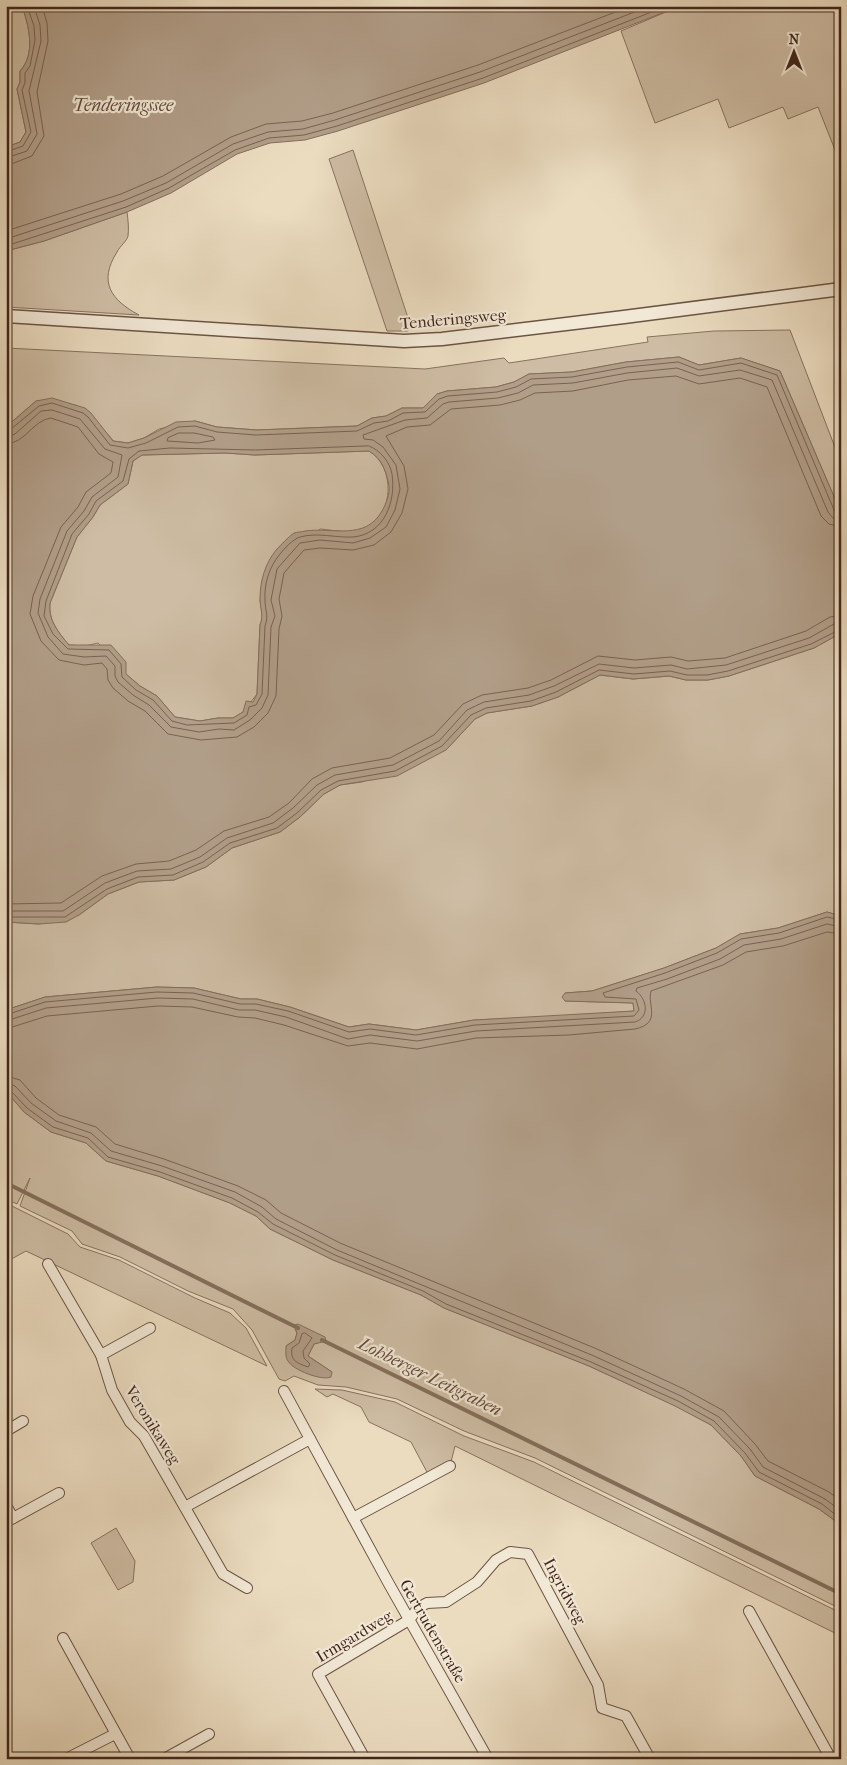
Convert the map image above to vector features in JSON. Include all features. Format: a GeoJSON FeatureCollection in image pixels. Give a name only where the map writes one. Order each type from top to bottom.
{"type":"FeatureCollection","features":[{"type":"Feature","properties":{"kind":"street","name":"Tenderingsweg"},"geometry":{"type":"LineString","coordinates":[[6,316],[404,341],[442,339],[596,321],[841,289]]}},
{"type":"Feature","properties":{"kind":"street","name":"Veronikaweg"},"geometry":{"type":"LineString","coordinates":[[48,1264],[101,1356],[112,1390],[130,1422],[144,1436],[223,1574],[247,1588]]}},
{"type":"Feature","properties":{"kind":"street"},"geometry":{"type":"LineString","coordinates":[[101,1356],[150,1328]]}},
{"type":"Feature","properties":{"kind":"street","name":"Gertrudenstraße"},"geometry":{"type":"LineString","coordinates":[[284,1391],[488,1759]]}},
{"type":"Feature","properties":{"kind":"street"},"geometry":{"type":"LineString","coordinates":[[6,1431],[23,1421]]}},
{"type":"Feature","properties":{"kind":"street"},"geometry":{"type":"LineString","coordinates":[[185,1507],[310,1439]]}},
{"type":"Feature","properties":{"kind":"street"},"geometry":{"type":"LineString","coordinates":[[353,1518],[450,1466]]}},
{"type":"Feature","properties":{"kind":"street"},"geometry":{"type":"LineString","coordinates":[[6,1505],[10,1520],[59,1493]]}},
{"type":"Feature","properties":{"kind":"street","name":"Ingridweg"},"geometry":{"type":"LineString","coordinates":[[410,1620],[418,1608],[427,1603],[446,1602],[478,1582],[496,1560],[510,1552],[528,1554],[598,1685],[602,1708],[626,1716],[650,1759]]}},
{"type":"Feature","properties":{"kind":"street"},"geometry":{"type":"LineString","coordinates":[[749,1611],[832,1759]]}},
{"type":"Feature","properties":{"kind":"street","name":"Irmgardweg"},"geometry":{"type":"LineString","coordinates":[[365,1759],[318,1674],[410,1620]]}},
{"type":"Feature","properties":{"kind":"street"},"geometry":{"type":"LineString","coordinates":[[63,1638],[130,1759]]}},
{"type":"Feature","properties":{"kind":"street"},"geometry":{"type":"LineString","coordinates":[[66,1759],[115,1734]]}},
{"type":"Feature","properties":{"kind":"street"},"geometry":{"type":"LineString","coordinates":[[164,1759],[209,1734]]}},
{"type":"Feature","properties":{"kind":"shaded area"},"geometry":{"type":"Polygon","coordinates":[[[6,6],[22,6],[30,40],[28,56],[20,71],[20,82],[17,89],[26,132],[20,142],[7,147],[6,6]]]}},
{"type":"Feature","properties":{"kind":"shaded area"},"geometry":{"type":"Polygon","coordinates":[[[680,6],[841,6],[841,165],[818,107],[788,119],[783,107],[729,128],[718,99],[655,123],[621,31],[680,6]]]}},
{"type":"Feature","properties":{"kind":"shaded area"},"geometry":{"type":"Polygon","coordinates":[[[353,150],[410,324],[408,331],[387,331],[329,159],[353,150]]]}},
{"type":"Feature","properties":{"kind":"shaded area"},"geometry":{"type":"Polygon","coordinates":[[[127,212],[128,236],[111,263],[108,281],[110,289],[121,303],[139,315],[6,307],[6,251],[44,241],[127,212]]]}},
{"type":"Feature","properties":{"kind":"shaded area"},"geometry":{"type":"Polygon","coordinates":[[[790,330],[841,463],[841,513],[780,371],[741,358],[699,365],[679,357],[626,362],[572,372],[529,374],[514,382],[496,387],[447,391],[437,394],[423,408],[402,408],[386,416],[372,418],[357,426],[257,430],[217,427],[195,421],[159,429],[144,438],[128,443],[113,441],[93,417],[80,407],[65,403],[36,401],[6,427],[6,348],[425,369],[504,358],[509,363],[648,342],[647,337],[714,331],[790,330]]]}},
{"type":"Feature","properties":{"kind":"shaded area"},"geometry":{"type":"Polygon","coordinates":[[[369,451],[378,458],[387,478],[387,501],[382,512],[376,521],[361,530],[343,532],[320,529],[262,581],[260,601],[263,616],[260,625],[257,694],[243,712],[233,718],[200,721],[175,717],[157,696],[140,686],[126,674],[98,643],[85,646],[69,645],[55,626],[52,620],[50,603],[77,537],[100,505],[128,484],[133,461],[142,455],[225,453],[255,455],[369,451]]]}},
{"type":"Feature","properties":{"kind":"shaded area"},"geometry":{"type":"Polygon","coordinates":[[[841,633],[841,916],[827,912],[778,928],[740,934],[716,948],[664,968],[592,991],[565,993],[565,1001],[633,1003],[634,1011],[474,1020],[416,1030],[369,1024],[349,1027],[290,1007],[257,999],[241,999],[194,988],[157,987],[45,997],[6,1010],[6,922],[39,924],[79,915],[108,894],[139,882],[174,880],[206,867],[232,848],[280,832],[300,817],[324,794],[340,785],[362,782],[446,750],[475,719],[487,713],[532,706],[558,697],[600,675],[633,679],[669,676],[686,680],[708,680],[729,676],[814,648],[841,633]]]}},
{"type":"Feature","properties":{"kind":"shaded area"},"geometry":{"type":"Polygon","coordinates":[[[6,1091],[24,1112],[51,1132],[86,1143],[106,1161],[158,1176],[230,1203],[256,1216],[270,1229],[333,1260],[421,1295],[444,1308],[589,1366],[676,1406],[711,1425],[741,1456],[755,1476],[819,1509],[841,1525],[841,1609],[535,1458],[464,1431],[397,1399],[346,1387],[318,1385],[294,1376],[285,1381],[279,1379],[252,1330],[233,1309],[188,1291],[120,1257],[82,1244],[72,1231],[20,1206],[30,1178],[17,1204],[6,1199],[6,1091]],[[295,1329],[297,1333],[295,1340],[286,1346],[332,1372],[308,1356],[314,1344],[325,1341],[295,1329]]]}},
{"type":"Feature","properties":{"kind":"shaded area"},"geometry":{"type":"Polygon","coordinates":[[[6,1203],[68,1234],[80,1247],[119,1260],[195,1298],[230,1313],[246,1328],[267,1366],[26,1251],[6,1262],[6,1203]]]}},
{"type":"Feature","properties":{"kind":"shaded area"},"geometry":{"type":"Polygon","coordinates":[[[315,1389],[342,1390],[395,1402],[464,1436],[534,1462],[841,1613],[841,1636],[455,1446],[451,1462],[428,1474],[411,1442],[369,1422],[361,1407],[333,1394],[327,1397],[315,1389]]]}},
{"type":"Feature","properties":{"kind":"shaded area"},"geometry":{"type":"Polygon","coordinates":[[[116,1528],[135,1561],[133,1582],[118,1590],[91,1543],[116,1528]]]}},
{"type":"Feature","properties":{"kind":"water","name":"Tenderingssee"},"geometry":{"type":"Polygon","coordinates":[[[22,6],[680,6],[484,83],[338,131],[305,140],[270,143],[237,154],[171,193],[127,212],[44,241],[6,251],[6,147],[20,142],[26,132],[17,89],[20,82],[20,71],[25,64],[30,48],[29,31],[22,6]]]}},
{"type":"Feature","properties":{"kind":"water"},"geometry":{"type":"Polygon","coordinates":[[[679,357],[699,365],[741,358],[780,371],[841,513],[841,633],[814,648],[729,676],[708,680],[686,680],[669,676],[633,679],[600,675],[558,697],[532,706],[487,713],[475,719],[446,750],[397,776],[340,785],[324,794],[300,817],[280,832],[232,848],[206,867],[174,880],[139,882],[108,894],[66,922],[39,924],[6,922],[6,427],[36,401],[52,398],[85,408],[113,441],[128,443],[144,438],[176,422],[195,421],[217,427],[257,430],[357,426],[372,418],[386,416],[402,408],[423,408],[437,394],[447,391],[496,387],[514,382],[529,374],[572,372],[626,362],[679,357]],[[369,451],[255,455],[225,453],[142,455],[133,461],[128,484],[100,505],[77,537],[50,603],[52,620],[55,626],[69,645],[111,645],[126,662],[126,674],[140,686],[157,696],[175,717],[200,721],[233,718],[243,712],[246,701],[253,702],[257,694],[260,625],[262,618],[260,592],[262,579],[269,560],[277,549],[294,533],[316,530],[348,531],[367,526],[375,520],[385,505],[389,489],[385,470],[369,451]]]}},
{"type":"Feature","properties":{"kind":"water"},"geometry":{"type":"Polygon","coordinates":[[[827,912],[841,916],[841,1525],[819,1509],[755,1476],[741,1456],[711,1425],[675,1406],[589,1366],[444,1308],[421,1295],[333,1260],[270,1229],[256,1216],[230,1203],[158,1176],[106,1161],[86,1143],[51,1132],[24,1112],[6,1091],[6,1010],[45,997],[157,987],[194,988],[241,999],[257,999],[290,1007],[349,1027],[369,1024],[416,1030],[474,1020],[634,1011],[633,1003],[565,1001],[562,997],[565,993],[592,991],[664,968],[716,948],[740,934],[778,928],[827,912]]]}},
{"type":"Feature","properties":{"kind":"water"},"geometry":{"type":"Polygon","coordinates":[[[298,1324],[325,1337],[326,1341],[314,1344],[308,1356],[332,1372],[331,1377],[326,1378],[308,1374],[295,1368],[288,1361],[286,1346],[295,1340],[297,1333],[294,1325],[298,1324]]]}},
{"type":"Feature","properties":{"kind":"waterway","name":"Lohberger Leitgraben"},"geometry":{"type":"LineString","coordinates":[[6,1183],[298,1328]]}},
{"type":"Feature","properties":{"kind":"waterway","name":"Lohberger Leitgraben"},"geometry":{"type":"LineString","coordinates":[[322,1340],[841,1594]]}}]}
